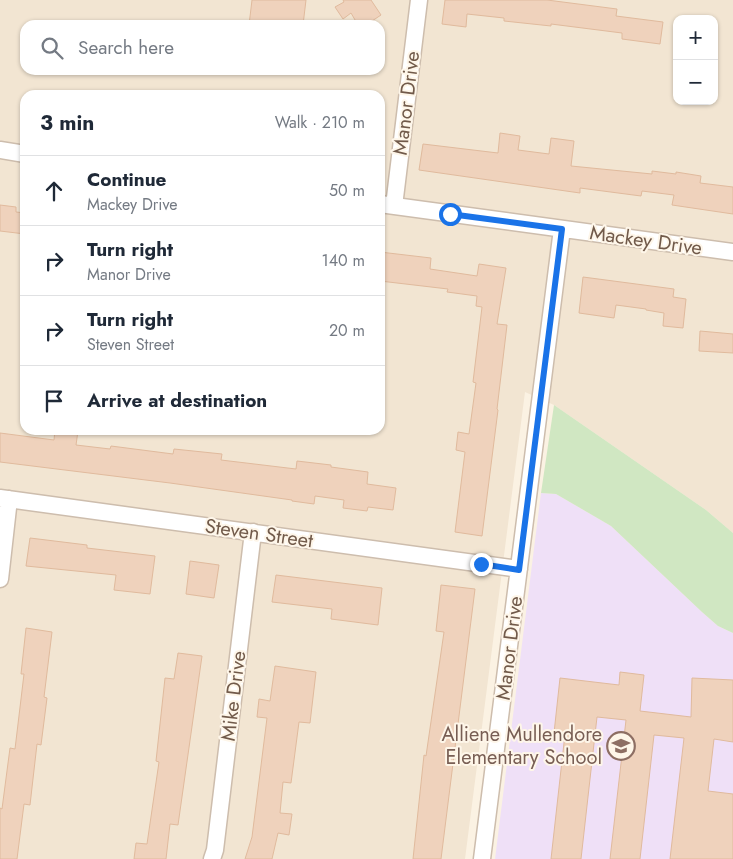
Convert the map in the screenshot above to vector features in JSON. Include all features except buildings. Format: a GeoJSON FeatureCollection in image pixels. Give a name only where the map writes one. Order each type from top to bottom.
{"type":"FeatureCollection","features":[{"type":"Feature","properties":{"kind":"street","name":"Manor Drive"},"geometry":{"type":"LineString","coordinates":[[387,205],[419,0]]}},
{"type":"Feature","properties":{"kind":"street"},"geometry":{"type":"LineString","coordinates":[[0,150],[20,153]]}},
{"type":"Feature","properties":{"kind":"street","name":"Mackey Drive"},"geometry":{"type":"LineString","coordinates":[[387,205],[733,252]]}},
{"type":"Feature","properties":{"kind":"street","name":"Manor Drive"},"geometry":{"type":"LineString","coordinates":[[482,859],[562,229]]}},
{"type":"Feature","properties":{"kind":"street"},"geometry":{"type":"LineString","coordinates":[[0,579],[5,498]]}},
{"type":"Feature","properties":{"kind":"street","name":"Steven Street"},"geometry":{"type":"LineString","coordinates":[[5,498],[519,570]]}},
{"type":"Feature","properties":{"kind":"street","name":"Mike Drive"},"geometry":{"type":"LineString","coordinates":[[212,859],[216,840],[253,532]]}},
{"type":"Feature","properties":{"kind":"shaded area"},"geometry":{"type":"Polygon","coordinates":[[[0,0],[733,0],[733,533],[706,510],[554,405],[525,392],[465,859],[0,859],[0,0]]]}},
{"type":"Feature","properties":{"kind":"shaded area","name":"Alliene Mullendore Elementary School"},"geometry":{"type":"Polygon","coordinates":[[[541,493],[556,494],[611,526],[702,612],[718,626],[733,633],[733,859],[495,859],[541,493]]]}},
{"type":"Feature","properties":{"kind":"green space"},"geometry":{"type":"Polygon","coordinates":[[[554,405],[706,510],[733,533],[733,633],[718,626],[702,612],[611,526],[556,494],[541,493],[554,405]]]}},
{"type":"Feature","properties":{"kind":"place","name":"Alliene Mullendore Elementary School"},"geometry":{"type":"Point","coordinates":[621,746]}},
{"type":"Feature","properties":{"kind":"route"},"geometry":{"type":"LineString","coordinates":[[450,214],[562,229],[519,570],[481,564]]}}]}
